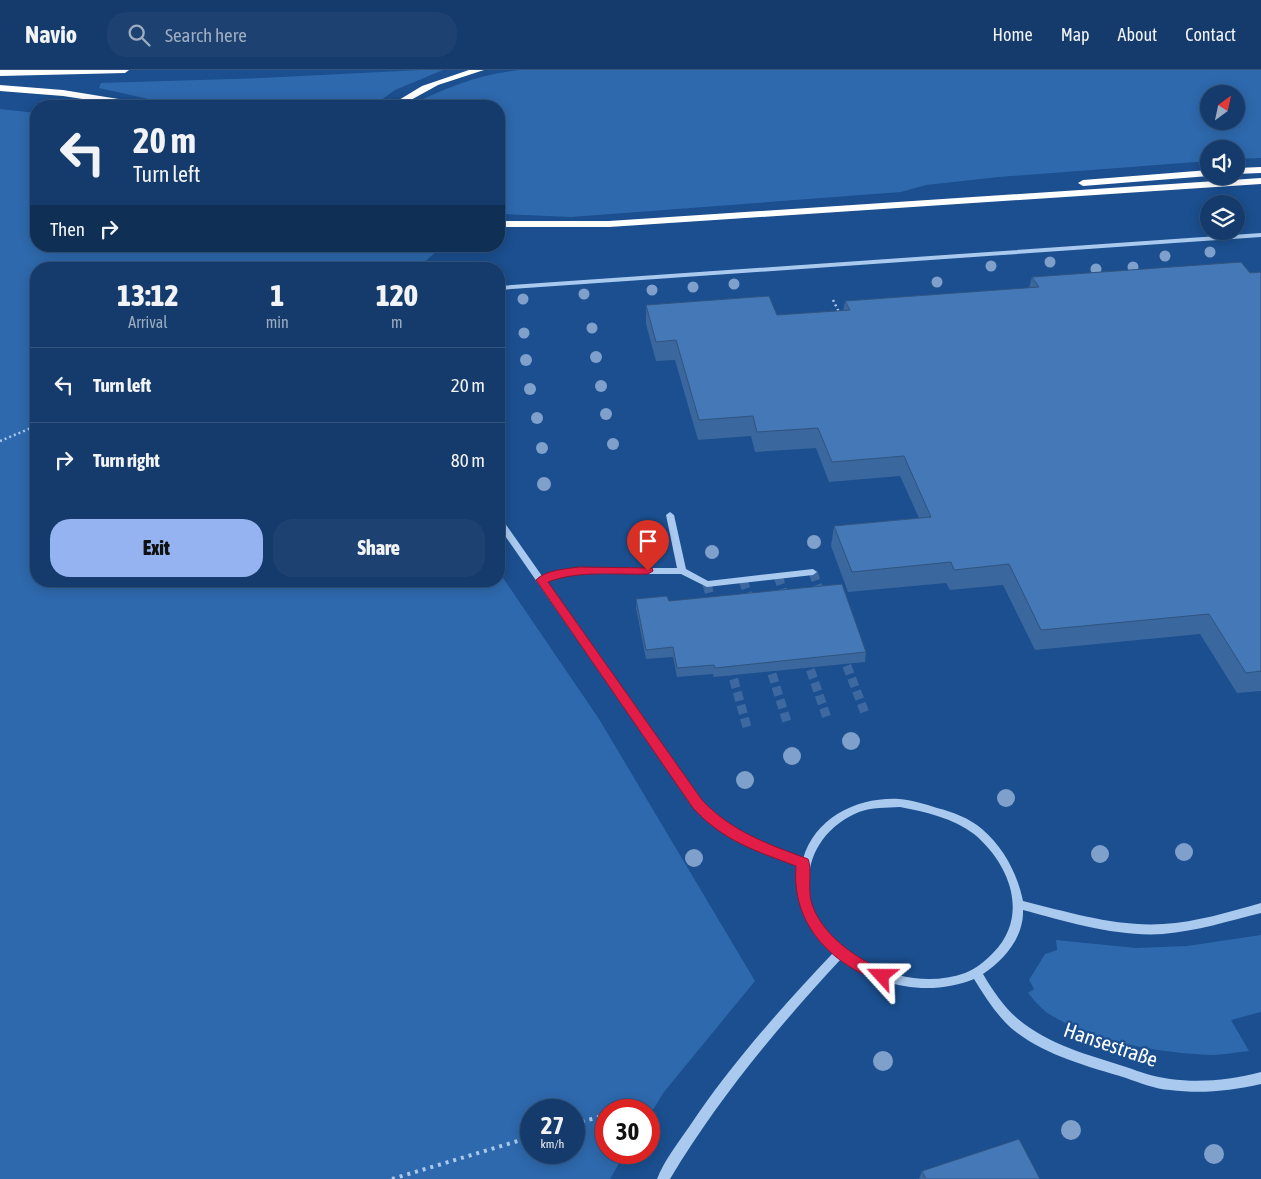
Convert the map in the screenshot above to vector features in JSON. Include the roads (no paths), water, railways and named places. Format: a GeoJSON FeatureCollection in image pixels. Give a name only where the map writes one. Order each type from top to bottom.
{"type":"FeatureCollection","features":[{"type":"Feature","properties":{"kind":"highway"},"geometry":{"type":"LineString","coordinates":[[0,73],[125,70]]}},
{"type":"Feature","properties":{"kind":"highway"},"geometry":{"type":"LineString","coordinates":[[403,100],[417,91],[453,76],[480,70]]}},
{"type":"Feature","properties":{"kind":"highway"},"geometry":{"type":"LineString","coordinates":[[0,88],[63,93],[106,100]]}},
{"type":"Feature","properties":{"kind":"highway"},"geometry":{"type":"LineString","coordinates":[[1245,171],[1261,170]]}},
{"type":"Feature","properties":{"kind":"highway"},"geometry":{"type":"LineString","coordinates":[[879,206],[1120,179],[1200,174]]}},
{"type":"Feature","properties":{"kind":"highway"},"geometry":{"type":"LineString","coordinates":[[505,224],[609,224],[1261,181]]}},
{"type":"Feature","properties":{"kind":"highway"},"geometry":{"type":"LineString","coordinates":[[505,220],[532,224]]}},
{"type":"Feature","properties":{"kind":"street"},"geometry":{"type":"LineString","coordinates":[[505,288],[1261,236]]}},
{"type":"Feature","properties":{"kind":"street"},"geometry":{"type":"LineString","coordinates":[[670,515],[682,571]]}},
{"type":"Feature","properties":{"kind":"street"},"geometry":{"type":"LineString","coordinates":[[505,529],[674,772],[708,816],[728,832],[750,844],[804,863]]}},
{"type":"Feature","properties":{"kind":"street"},"geometry":{"type":"LineString","coordinates":[[542,580],[557,574],[579,571],[682,571],[707,584],[813,572]]}},
{"type":"Feature","properties":{"kind":"street"},"geometry":{"type":"LineString","coordinates":[[900,803],[934,809],[966,824],[993,846],[1011,873],[1019,904],[1015,930],[1002,953],[977,974],[955,981],[926,985],[897,981],[868,971],[840,954],[813,921],[804,901],[802,882],[804,863],[816,837],[838,818],[867,806],[900,803]]}},
{"type":"Feature","properties":{"kind":"street"},"geometry":{"type":"LineString","coordinates":[[1019,904],[1086,921],[1149,929],[1192,925],[1261,908]]}},
{"type":"Feature","properties":{"kind":"street"},"geometry":{"type":"LineString","coordinates":[[663,1179],[675,1158],[736,1070],[775,1023],[840,954]]}},
{"type":"Feature","properties":{"kind":"street","name":"Hansestraße"},"geometry":{"type":"LineString","coordinates":[[977,974],[1002,1011],[1022,1029],[1061,1051],[1096,1064],[1169,1085],[1204,1086],[1261,1078]]}},
{"type":"Feature","properties":{"kind":"tunnel"},"geometry":{"type":"LineString","coordinates":[[813,572],[822,598]]}},
{"type":"Feature","properties":{"kind":"tunnel"},"geometry":{"type":"LineString","coordinates":[[778,576],[786,600]]}},
{"type":"Feature","properties":{"kind":"tunnel"},"geometry":{"type":"LineString","coordinates":[[743,580],[751,603]]}},
{"type":"Feature","properties":{"kind":"tunnel"},"geometry":{"type":"LineString","coordinates":[[707,584],[713,607]]}},
{"type":"Feature","properties":{"kind":"tunnel"},"geometry":{"type":"LineString","coordinates":[[842,653],[865,713]]}},
{"type":"Feature","properties":{"kind":"tunnel"},"geometry":{"type":"LineString","coordinates":[[806,657],[827,718]]}},
{"type":"Feature","properties":{"kind":"tunnel"},"geometry":{"type":"LineString","coordinates":[[768,661],[787,722]]}},
{"type":"Feature","properties":{"kind":"tunnel"},"geometry":{"type":"LineString","coordinates":[[730,666],[747,727]]}}]}
